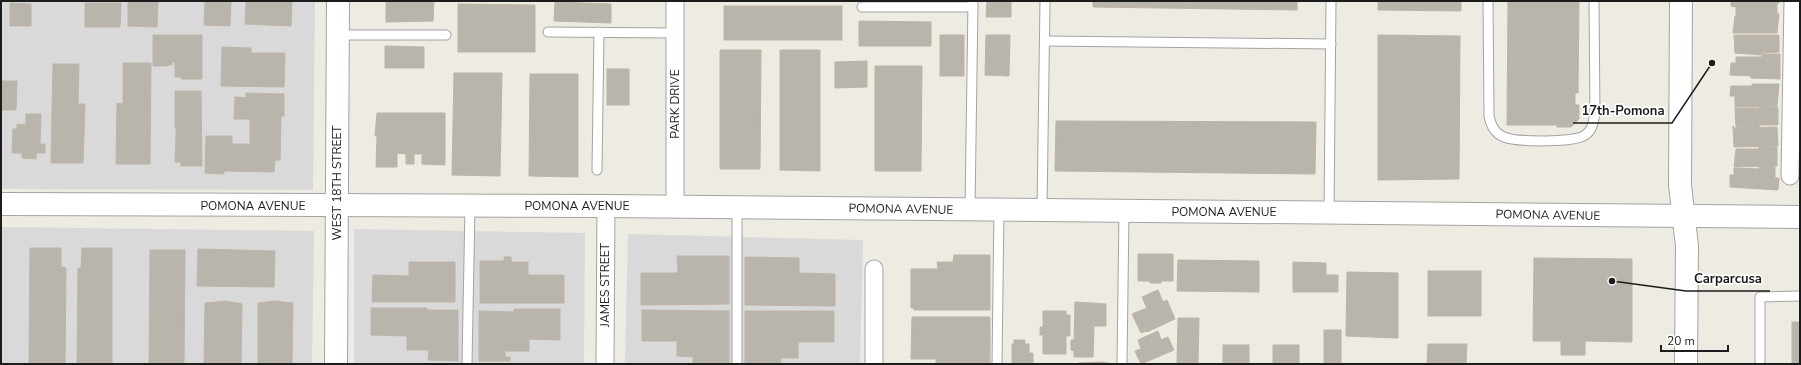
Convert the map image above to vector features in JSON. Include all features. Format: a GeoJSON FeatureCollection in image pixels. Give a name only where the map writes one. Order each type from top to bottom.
{"type":"FeatureCollection","features":[{"type":"Feature","properties":{"kind":"street","name":"WEST 18TH STREET"},"geometry":{"type":"LineString","coordinates":[[336,364],[338,1]]}},
{"type":"Feature","properties":{"kind":"street","name":"PARK DRIVE"},"geometry":{"type":"LineString","coordinates":[[675,1],[675,207]]}},
{"type":"Feature","properties":{"kind":"street"},"geometry":{"type":"LineString","coordinates":[[1681,1],[1680,185],[1687,246],[1686,364]]}},
{"type":"Feature","properties":{"kind":"street"},"geometry":{"type":"LineString","coordinates":[[1790,176],[1796,121],[1793,1]]}},
{"type":"Feature","properties":{"kind":"street","name":"POMONA AVENUE"},"geometry":{"type":"LineString","coordinates":[[1,204],[606,206],[1800,217]]}},
{"type":"Feature","properties":{"kind":"street","name":"JAMES STREET"},"geometry":{"type":"LineString","coordinates":[[604,364],[606,206]]}},
{"type":"Feature","properties":{"kind":"street"},"geometry":{"type":"LineString","coordinates":[[874,269],[874,364]]}},
{"type":"Feature","properties":{"kind":"lane"},"geometry":{"type":"LineString","coordinates":[[1042,210],[1046,1]]}},
{"type":"Feature","properties":{"kind":"lane"},"geometry":{"type":"LineString","coordinates":[[1329,213],[1331,1]]}},
{"type":"Feature","properties":{"kind":"lane"},"geometry":{"type":"LineString","coordinates":[[1488,1],[1489,116],[1493,130],[1504,137],[1517,140],[1573,140],[1585,136],[1593,127],[1595,114],[1594,1]]}},
{"type":"Feature","properties":{"kind":"lane"},"geometry":{"type":"LineString","coordinates":[[862,7],[973,4],[970,210]]}},
{"type":"Feature","properties":{"kind":"lane"},"geometry":{"type":"LineString","coordinates":[[548,32],[675,33]]}},
{"type":"Feature","properties":{"kind":"lane"},"geometry":{"type":"LineString","coordinates":[[597,170],[599,32]]}},
{"type":"Feature","properties":{"kind":"lane"},"geometry":{"type":"LineString","coordinates":[[338,35],[446,35]]}},
{"type":"Feature","properties":{"kind":"lane"},"geometry":{"type":"LineString","coordinates":[[1045,41],[1331,44]]}},
{"type":"Feature","properties":{"kind":"lane"},"geometry":{"type":"LineString","coordinates":[[467,364],[470,206]]}},
{"type":"Feature","properties":{"kind":"lane"},"geometry":{"type":"LineString","coordinates":[[737,364],[738,208]]}},
{"type":"Feature","properties":{"kind":"lane"},"geometry":{"type":"LineString","coordinates":[[997,364],[999,209]]}},
{"type":"Feature","properties":{"kind":"lane"},"geometry":{"type":"LineString","coordinates":[[1122,364],[1124,211]]}},
{"type":"Feature","properties":{"kind":"lane"},"geometry":{"type":"LineString","coordinates":[[1760,364],[1760,297],[1800,296]]}},
{"type":"Feature","properties":{"kind":"shaded area"},"geometry":{"type":"Polygon","coordinates":[[[1,1],[315,1],[313,190],[1,189],[1,1]]]}},
{"type":"Feature","properties":{"kind":"shaded area"},"geometry":{"type":"Polygon","coordinates":[[[1,227],[314,231],[312,364],[1,364],[1,227]]]}},
{"type":"Feature","properties":{"kind":"shaded area"},"geometry":{"type":"Polygon","coordinates":[[[354,229],[585,233],[584,364],[354,364],[354,229]]]}},
{"type":"Feature","properties":{"kind":"shaded area"},"geometry":{"type":"Polygon","coordinates":[[[628,234],[863,240],[860,364],[625,364],[628,234]]]}},
{"type":"Feature","properties":{"kind":"building"},"geometry":{"type":"Polygon","coordinates":[[[128,1],[158,1],[157,27],[128,26],[128,1]]]}},
{"type":"Feature","properties":{"kind":"building"},"geometry":{"type":"Polygon","coordinates":[[[386,1],[434,1],[433,21],[386,22],[386,1]]]}},
{"type":"Feature","properties":{"kind":"building"},"geometry":{"type":"Polygon","coordinates":[[[862,1],[935,1],[935,5],[862,4],[862,1]]]}},
{"type":"Feature","properties":{"kind":"building"},"geometry":{"type":"Polygon","coordinates":[[[987,1],[1011,1],[1011,17],[986,17],[987,1]]]}},
{"type":"Feature","properties":{"kind":"building"},"geometry":{"type":"Polygon","coordinates":[[[1093,1],[1297,1],[1297,10],[1093,7],[1093,1]]]}},
{"type":"Feature","properties":{"kind":"building"},"geometry":{"type":"Polygon","coordinates":[[[1378,1],[1461,1],[1461,11],[1378,10],[1378,1]]]}},
{"type":"Feature","properties":{"kind":"building"},"geometry":{"type":"Polygon","coordinates":[[[1508,1],[1579,1],[1578,93],[1575,93],[1575,105],[1579,105],[1579,119],[1571,127],[1557,127],[1557,125],[1507,125],[1508,1]]]}},
{"type":"Feature","properties":{"kind":"building"},"geometry":{"type":"Polygon","coordinates":[[[1731,1],[1779,1],[1779,3],[1777,3],[1777,14],[1736,15],[1736,7],[1731,6],[1731,1]]]}},
{"type":"Feature","properties":{"kind":"building"},"geometry":{"type":"Polygon","coordinates":[[[205,2],[231,2],[230,26],[204,25],[205,2]]]}},
{"type":"Feature","properties":{"kind":"building"},"geometry":{"type":"Polygon","coordinates":[[[246,2],[292,2],[291,26],[245,24],[246,2]]]}},
{"type":"Feature","properties":{"kind":"building"},"geometry":{"type":"Polygon","coordinates":[[[555,2],[611,4],[611,23],[554,21],[555,2]]]}},
{"type":"Feature","properties":{"kind":"building"},"geometry":{"type":"Polygon","coordinates":[[[10,3],[31,4],[31,26],[10,26],[10,3]]]}},
{"type":"Feature","properties":{"kind":"building"},"geometry":{"type":"Polygon","coordinates":[[[85,3],[121,3],[120,27],[85,27],[85,3]]]}},
{"type":"Feature","properties":{"kind":"building"},"geometry":{"type":"Polygon","coordinates":[[[458,4],[535,5],[535,52],[458,52],[458,4]]]}},
{"type":"Feature","properties":{"kind":"building"},"geometry":{"type":"Polygon","coordinates":[[[724,6],[842,6],[842,40],[724,40],[724,6]]]}},
{"type":"Feature","properties":{"kind":"building"},"geometry":{"type":"Polygon","coordinates":[[[1779,14],[1777,33],[1733,33],[1735,16],[1779,14]]]}},
{"type":"Feature","properties":{"kind":"building"},"geometry":{"type":"Polygon","coordinates":[[[859,21],[931,22],[931,46],[859,46],[859,21]]]}},
{"type":"Feature","properties":{"kind":"building"},"geometry":{"type":"Polygon","coordinates":[[[153,35],[202,35],[202,79],[181,79],[181,77],[175,77],[175,62],[172,62],[172,65],[167,66],[153,66],[153,35]]]}},
{"type":"Feature","properties":{"kind":"building"},"geometry":{"type":"Polygon","coordinates":[[[940,35],[964,35],[964,76],[940,76],[940,35]]]}},
{"type":"Feature","properties":{"kind":"building"},"geometry":{"type":"Polygon","coordinates":[[[986,35],[1010,35],[1009,76],[985,75],[986,35]]]}},
{"type":"Feature","properties":{"kind":"building"},"geometry":{"type":"Polygon","coordinates":[[[1378,35],[1460,36],[1459,179],[1378,180],[1378,35]]]}},
{"type":"Feature","properties":{"kind":"building"},"geometry":{"type":"Polygon","coordinates":[[[1734,35],[1779,35],[1779,52],[1761,53],[1761,55],[1735,53],[1734,35]]]}},
{"type":"Feature","properties":{"kind":"building"},"geometry":{"type":"Polygon","coordinates":[[[385,46],[424,47],[424,68],[385,68],[385,46]]]}},
{"type":"Feature","properties":{"kind":"building"},"geometry":{"type":"Polygon","coordinates":[[[222,47],[251,48],[251,53],[285,53],[284,87],[221,86],[222,47]]]}},
{"type":"Feature","properties":{"kind":"building"},"geometry":{"type":"Polygon","coordinates":[[[720,50],[761,50],[760,169],[720,169],[720,50]]]}},
{"type":"Feature","properties":{"kind":"building"},"geometry":{"type":"Polygon","coordinates":[[[780,50],[820,50],[820,171],[780,170],[780,50]]]}},
{"type":"Feature","properties":{"kind":"building"},"geometry":{"type":"Polygon","coordinates":[[[1762,54],[1780,54],[1780,79],[1751,78],[1751,76],[1730,75],[1731,63],[1736,63],[1736,57],[1762,57],[1762,54]]]}},
{"type":"Feature","properties":{"kind":"building"},"geometry":{"type":"Polygon","coordinates":[[[867,61],[867,87],[835,88],[835,62],[867,61]]]}},
{"type":"Feature","properties":{"kind":"building"},"geometry":{"type":"Polygon","coordinates":[[[123,63],[151,63],[150,164],[116,164],[117,103],[123,104],[123,63]]]}},
{"type":"Feature","properties":{"kind":"building"},"geometry":{"type":"Polygon","coordinates":[[[53,64],[79,64],[78,104],[85,104],[83,163],[51,163],[53,64]]]}},
{"type":"Feature","properties":{"kind":"building"},"geometry":{"type":"Polygon","coordinates":[[[875,66],[922,66],[921,171],[875,171],[875,66]]]}},
{"type":"Feature","properties":{"kind":"building"},"geometry":{"type":"Polygon","coordinates":[[[607,69],[629,69],[629,105],[607,105],[607,69]]]}},
{"type":"Feature","properties":{"kind":"building"},"geometry":{"type":"Polygon","coordinates":[[[454,73],[502,73],[500,176],[452,175],[454,73]]]}},
{"type":"Feature","properties":{"kind":"building"},"geometry":{"type":"Polygon","coordinates":[[[530,74],[578,74],[578,177],[529,176],[530,74]]]}},
{"type":"Feature","properties":{"kind":"building"},"geometry":{"type":"Polygon","coordinates":[[[2,81],[17,81],[16,110],[1,110],[2,81]]]}},
{"type":"Feature","properties":{"kind":"building"},"geometry":{"type":"Polygon","coordinates":[[[1752,84],[1779,84],[1777,106],[1735,107],[1735,96],[1730,96],[1731,86],[1752,86],[1752,84]]]}},
{"type":"Feature","properties":{"kind":"building"},"geometry":{"type":"Polygon","coordinates":[[[175,91],[201,91],[202,166],[181,166],[181,162],[175,162],[175,91]]]}},
{"type":"Feature","properties":{"kind":"building"},"geometry":{"type":"Polygon","coordinates":[[[246,93],[284,94],[284,116],[281,116],[280,160],[275,160],[274,172],[224,171],[224,174],[205,173],[206,136],[232,136],[232,144],[250,144],[250,119],[234,119],[235,97],[246,98],[246,93]]]}},
{"type":"Feature","properties":{"kind":"building"},"geometry":{"type":"Polygon","coordinates":[[[1778,107],[1778,125],[1759,125],[1759,128],[1736,127],[1735,108],[1778,107]]]}},
{"type":"Feature","properties":{"kind":"building"},"geometry":{"type":"Polygon","coordinates":[[[377,113],[445,113],[445,165],[422,164],[422,154],[414,154],[414,164],[406,164],[406,154],[397,153],[397,167],[376,167],[377,136],[375,136],[377,113]]]}},
{"type":"Feature","properties":{"kind":"building"},"geometry":{"type":"Polygon","coordinates":[[[26,114],[41,114],[40,144],[45,144],[45,153],[36,153],[36,159],[22,158],[22,153],[12,153],[13,129],[17,129],[17,124],[26,125],[26,114]]]}},
{"type":"Feature","properties":{"kind":"building"},"geometry":{"type":"Polygon","coordinates":[[[1056,121],[1316,122],[1315,174],[1055,171],[1056,121]]]}},
{"type":"Feature","properties":{"kind":"building"},"geometry":{"type":"Polygon","coordinates":[[[1733,126],[1735,128],[1777,127],[1778,146],[1734,147],[1733,126]]]}},
{"type":"Feature","properties":{"kind":"building"},"geometry":{"type":"Polygon","coordinates":[[[1759,147],[1777,147],[1777,166],[1734,167],[1736,149],[1759,149],[1759,147]]]}},
{"type":"Feature","properties":{"kind":"building"},"geometry":{"type":"Polygon","coordinates":[[[1759,166],[1775,167],[1775,178],[1779,178],[1778,190],[1730,187],[1730,175],[1734,175],[1734,168],[1759,169],[1759,166]]]}},
{"type":"Feature","properties":{"kind":"building"},"geometry":{"type":"Polygon","coordinates":[[[30,248],[61,248],[61,267],[66,268],[65,364],[29,364],[30,248]]]}},
{"type":"Feature","properties":{"kind":"building"},"geometry":{"type":"Polygon","coordinates":[[[82,248],[112,248],[112,364],[77,364],[78,268],[81,268],[82,248]]]}},
{"type":"Feature","properties":{"kind":"building"},"geometry":{"type":"Polygon","coordinates":[[[198,249],[275,251],[274,287],[197,286],[198,249]]]}},
{"type":"Feature","properties":{"kind":"building"},"geometry":{"type":"Polygon","coordinates":[[[150,250],[185,250],[184,364],[149,364],[150,250]]]}},
{"type":"Feature","properties":{"kind":"building"},"geometry":{"type":"Polygon","coordinates":[[[1138,254],[1173,254],[1173,281],[1150,283],[1150,281],[1138,281],[1138,254]]]}},
{"type":"Feature","properties":{"kind":"building"},"geometry":{"type":"Polygon","coordinates":[[[954,255],[990,255],[990,310],[914,310],[914,308],[911,308],[911,269],[938,269],[937,262],[953,262],[954,255]]]}},
{"type":"Feature","properties":{"kind":"building"},"geometry":{"type":"Polygon","coordinates":[[[677,256],[729,256],[729,304],[641,305],[641,273],[678,273],[677,256]]]}},
{"type":"Feature","properties":{"kind":"building"},"geometry":{"type":"Polygon","coordinates":[[[504,257],[511,257],[511,262],[528,262],[528,275],[564,275],[564,303],[480,303],[480,261],[504,261],[504,257]]]}},
{"type":"Feature","properties":{"kind":"building"},"geometry":{"type":"Polygon","coordinates":[[[745,257],[799,258],[799,273],[835,274],[835,306],[745,305],[745,257]]]}},
{"type":"Feature","properties":{"kind":"building"},"geometry":{"type":"Polygon","coordinates":[[[1534,258],[1632,259],[1632,342],[1585,341],[1585,355],[1561,355],[1561,341],[1533,341],[1534,258]]]}},
{"type":"Feature","properties":{"kind":"building"},"geometry":{"type":"Polygon","coordinates":[[[1178,260],[1259,261],[1259,292],[1177,291],[1178,260]]]}},
{"type":"Feature","properties":{"kind":"building"},"geometry":{"type":"Polygon","coordinates":[[[409,262],[455,262],[455,302],[372,302],[373,275],[409,276],[409,262]]]}},
{"type":"Feature","properties":{"kind":"building"},"geometry":{"type":"Polygon","coordinates":[[[1293,262],[1326,263],[1326,275],[1338,275],[1338,292],[1293,292],[1293,262]]]}},
{"type":"Feature","properties":{"kind":"building"},"geometry":{"type":"Polygon","coordinates":[[[1428,271],[1481,271],[1481,316],[1428,316],[1428,271]]]}},
{"type":"Feature","properties":{"kind":"building"},"geometry":{"type":"Polygon","coordinates":[[[1347,272],[1398,273],[1398,338],[1346,336],[1347,272]]]}},
{"type":"Feature","properties":{"kind":"building"},"geometry":{"type":"Polygon","coordinates":[[[1158,290],[1163,302],[1167,300],[1175,319],[1147,332],[1141,333],[1132,314],[1147,308],[1142,297],[1158,290]]]}},
{"type":"Feature","properties":{"kind":"building"},"geometry":{"type":"Polygon","coordinates":[[[226,301],[242,304],[241,364],[204,364],[205,303],[226,301]]]}},
{"type":"Feature","properties":{"kind":"building"},"geometry":{"type":"Polygon","coordinates":[[[274,301],[293,303],[292,364],[258,364],[258,303],[274,301]]]}},
{"type":"Feature","properties":{"kind":"building"},"geometry":{"type":"Polygon","coordinates":[[[1075,302],[1106,304],[1106,326],[1094,326],[1093,357],[1074,357],[1074,351],[1071,350],[1071,340],[1074,340],[1075,302]]]}},
{"type":"Feature","properties":{"kind":"building"},"geometry":{"type":"Polygon","coordinates":[[[371,308],[427,308],[427,310],[458,310],[458,361],[428,360],[429,350],[407,350],[407,336],[371,335],[371,308]]]}},
{"type":"Feature","properties":{"kind":"building"},"geometry":{"type":"Polygon","coordinates":[[[514,309],[560,309],[560,340],[529,339],[529,351],[505,351],[505,357],[510,357],[510,361],[479,361],[479,311],[514,312],[514,309]]]}},
{"type":"Feature","properties":{"kind":"building"},"geometry":{"type":"Polygon","coordinates":[[[642,310],[729,311],[729,364],[693,364],[693,357],[677,356],[677,341],[642,341],[642,310]]]}},
{"type":"Feature","properties":{"kind":"building"},"geometry":{"type":"Polygon","coordinates":[[[745,311],[834,311],[834,342],[798,342],[798,358],[781,358],[780,364],[745,364],[745,311]]]}},
{"type":"Feature","properties":{"kind":"building"},"geometry":{"type":"Polygon","coordinates":[[[1043,311],[1066,311],[1066,315],[1070,315],[1070,336],[1066,336],[1066,354],[1043,354],[1043,335],[1040,335],[1040,327],[1043,327],[1043,311]]]}},
{"type":"Feature","properties":{"kind":"building"},"geometry":{"type":"Polygon","coordinates":[[[912,317],[990,317],[990,364],[936,364],[936,359],[911,359],[912,317]]]}},
{"type":"Feature","properties":{"kind":"building"},"geometry":{"type":"Polygon","coordinates":[[[1178,318],[1199,318],[1198,364],[1177,364],[1178,318]]]}},
{"type":"Feature","properties":{"kind":"building"},"geometry":{"type":"Polygon","coordinates":[[[1792,322],[1800,322],[1800,364],[1792,364],[1792,322]]]}},
{"type":"Feature","properties":{"kind":"building"},"geometry":{"type":"Polygon","coordinates":[[[1324,330],[1341,330],[1341,364],[1324,364],[1324,330]]]}},
{"type":"Feature","properties":{"kind":"building"},"geometry":{"type":"Polygon","coordinates":[[[1158,331],[1161,340],[1168,337],[1174,350],[1141,364],[1135,351],[1141,349],[1138,340],[1158,331]]]}},
{"type":"Feature","properties":{"kind":"building"},"geometry":{"type":"Polygon","coordinates":[[[1014,340],[1025,340],[1025,344],[1029,344],[1029,353],[1033,353],[1033,364],[1012,364],[1012,344],[1014,344],[1014,340]]]}},
{"type":"Feature","properties":{"kind":"building"},"geometry":{"type":"Polygon","coordinates":[[[1428,344],[1467,344],[1466,364],[1427,364],[1428,344]]]}},
{"type":"Feature","properties":{"kind":"building"},"geometry":{"type":"Polygon","coordinates":[[[1223,345],[1249,345],[1249,364],[1223,364],[1223,345]]]}},
{"type":"Feature","properties":{"kind":"building"},"geometry":{"type":"Polygon","coordinates":[[[1273,345],[1299,345],[1299,364],[1273,364],[1273,345]]]}},
{"type":"Feature","properties":{"kind":"building"},"geometry":{"type":"Polygon","coordinates":[[[1102,362],[1114,364],[1078,364],[1078,363],[1102,362]]]}},
{"type":"Feature","properties":{"kind":"place","name":"17th-Pomona"},"geometry":{"type":"Point","coordinates":[1712,63]}},
{"type":"Feature","properties":{"kind":"place","name":"Carparcusa"},"geometry":{"type":"Point","coordinates":[1612,281]}}]}
